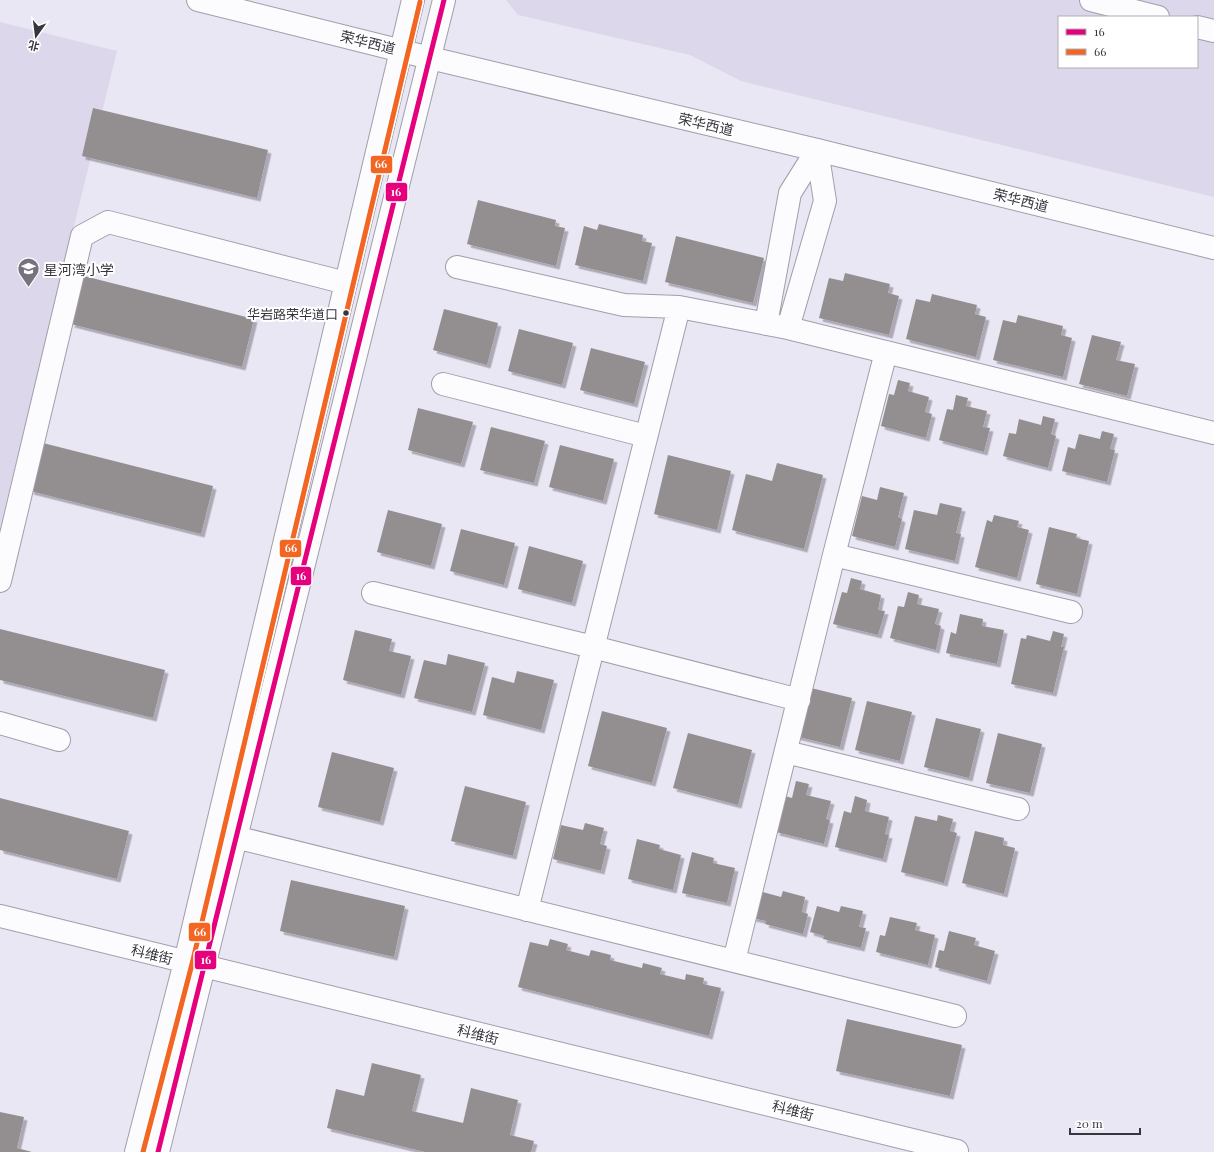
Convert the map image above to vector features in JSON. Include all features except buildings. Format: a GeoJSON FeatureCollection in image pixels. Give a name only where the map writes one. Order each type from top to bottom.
{"type":"FeatureCollection","features":[{"type":"Feature","properties":{"kind":"street","name":"荣华西道"},"geometry":{"type":"LineString","coordinates":[[198,0],[430,58],[817,150],[1214,248]]}},
{"type":"Feature","properties":{"kind":"street"},"geometry":{"type":"LineString","coordinates":[[158,1152],[194,964],[346,283],[413,0]]}},
{"type":"Feature","properties":{"kind":"street"},"geometry":{"type":"LineString","coordinates":[[136,1152],[235,837],[444,0]]}},
{"type":"Feature","properties":{"kind":"street"},"geometry":{"type":"LineString","coordinates":[[1091,0],[1154,16]]}},
{"type":"Feature","properties":{"kind":"street"},"geometry":{"type":"LineString","coordinates":[[1198,27],[1214,31]]}},
{"type":"Feature","properties":{"kind":"street"},"geometry":{"type":"LineString","coordinates":[[766,324],[790,193],[817,150]]}},
{"type":"Feature","properties":{"kind":"street"},"geometry":{"type":"LineString","coordinates":[[788,328],[825,201],[817,150]]}},
{"type":"Feature","properties":{"kind":"street"},"geometry":{"type":"LineString","coordinates":[[0,581],[82,236],[108,222],[346,283]]}},
{"type":"Feature","properties":{"kind":"street"},"geometry":{"type":"LineString","coordinates":[[457,268],[624,305],[679,307],[788,328],[1214,433]]}},
{"type":"Feature","properties":{"kind":"street"},"geometry":{"type":"LineString","coordinates":[[527,910],[679,307]]}},
{"type":"Feature","properties":{"kind":"street"},"geometry":{"type":"LineString","coordinates":[[734,961],[834,555],[886,352]]}},
{"type":"Feature","properties":{"kind":"street"},"geometry":{"type":"LineString","coordinates":[[443,384],[646,436]]}},
{"type":"Feature","properties":{"kind":"street"},"geometry":{"type":"LineString","coordinates":[[834,555],[1071,612]]}},
{"type":"Feature","properties":{"kind":"street"},"geometry":{"type":"LineString","coordinates":[[373,593],[593,647],[799,700]]}},
{"type":"Feature","properties":{"kind":"street"},"geometry":{"type":"LineString","coordinates":[[0,723],[59,740]]}},
{"type":"Feature","properties":{"kind":"street"},"geometry":{"type":"LineString","coordinates":[[786,752],[1018,808]]}},
{"type":"Feature","properties":{"kind":"street"},"geometry":{"type":"LineString","coordinates":[[235,837],[955,1016]]}},
{"type":"Feature","properties":{"kind":"street","name":"科维街"},"geometry":{"type":"LineString","coordinates":[[0,916],[957,1150]]}},
{"type":"Feature","properties":{"kind":"shaded area"},"geometry":{"type":"Polygon","coordinates":[[[506,0],[1214,0],[1214,197],[741,81],[690,55],[518,15],[506,0]]]}},
{"type":"Feature","properties":{"kind":"shaded area","name":"星河湾小学"},"geometry":{"type":"Polygon","coordinates":[[[0,22],[117,51],[0,527],[0,22]]]}},
{"type":"Feature","properties":{"kind":"transit line","name":"16"},"geometry":{"type":"LineString","coordinates":[[158,1152],[444,0]]}},
{"type":"Feature","properties":{"kind":"transit line","name":"66"},"geometry":{"type":"LineString","coordinates":[[143,1152],[192,964],[420,2]]}},
{"type":"Feature","properties":{"kind":"place","name":"星河湾小学"},"geometry":{"type":"Point","coordinates":[29,288]}},
{"type":"Feature","properties":{"kind":"place","name":"华岩路荣华道口"},"geometry":{"type":"Point","coordinates":[346,313]}}]}
